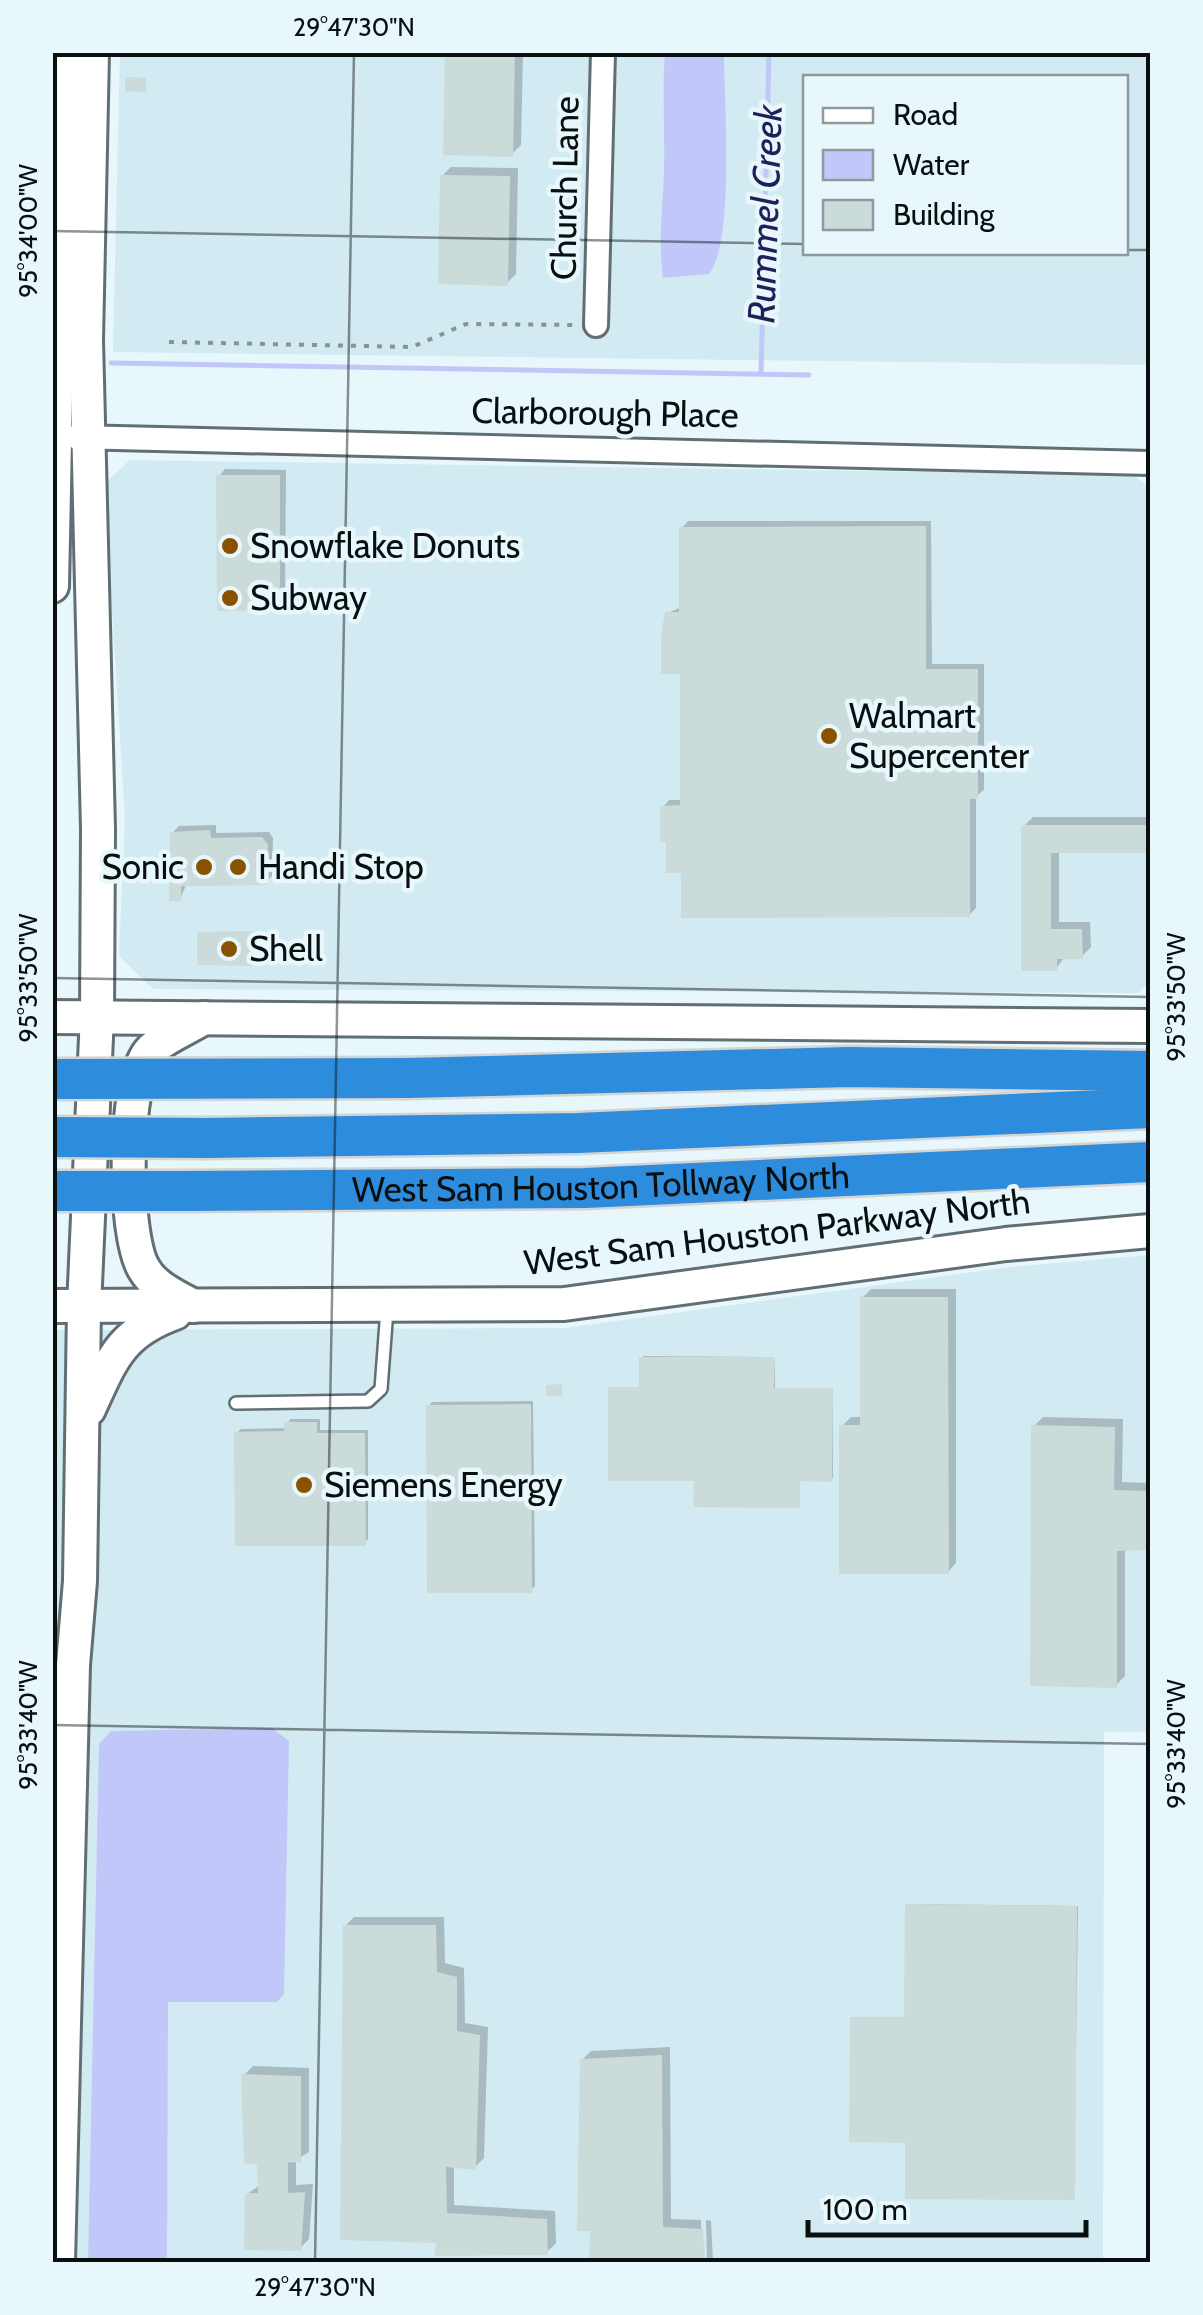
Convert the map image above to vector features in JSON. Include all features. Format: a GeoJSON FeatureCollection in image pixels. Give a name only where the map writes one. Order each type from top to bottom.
{"type":"FeatureCollection","features":[{"type":"Feature","properties":{"kind":"highway"},"geometry":{"type":"LineString","coordinates":[[52,1080],[407,1078],[849,1067],[1150,1071]]}},
{"type":"Feature","properties":{"kind":"highway","name":"West Sam Houston Tollway North"},"geometry":{"type":"LineString","coordinates":[[52,1137],[578,1133],[1150,1108]]}},
{"type":"Feature","properties":{"kind":"highway","name":"West Sam Houston Tollway North"},"geometry":{"type":"LineString","coordinates":[[52,1191],[619,1186],[1150,1162]]}},
{"type":"Feature","properties":{"kind":"main road"},"geometry":{"type":"LineString","coordinates":[[58,2262],[62,1664],[80,1580],[84,1422],[68,1307],[97,1015],[98,829],[72,437],[63,52]]}},
{"type":"Feature","properties":{"kind":"main road"},"geometry":{"type":"LineString","coordinates":[[52,586],[72,437],[92,52]]}},
{"type":"Feature","properties":{"kind":"main road"},"geometry":{"type":"LineString","coordinates":[[52,1017],[1150,1026]]}},
{"type":"Feature","properties":{"kind":"main road"},"geometry":{"type":"LineString","coordinates":[[193,1306],[156,1283],[143,1268],[130,1232],[132,1096],[140,1067],[151,1050],[204,1018]]}},
{"type":"Feature","properties":{"kind":"main road","name":"West Sam Houston Parkway North"},"geometry":{"type":"LineString","coordinates":[[68,1307],[564,1304],[1006,1244],[1150,1231]]}},
{"type":"Feature","properties":{"kind":"main road"},"geometry":{"type":"LineString","coordinates":[[84,1422],[125,1340],[145,1324],[193,1306]]}},
{"type":"Feature","properties":{"kind":"street","name":"Church Lane"},"geometry":{"type":"LineString","coordinates":[[596,325],[603,52]]}},
{"type":"Feature","properties":{"kind":"street","name":"Clarborough Place"},"geometry":{"type":"LineString","coordinates":[[72,437],[1150,463]]}},
{"type":"Feature","properties":{"kind":"lane"},"geometry":{"type":"LineString","coordinates":[[236,1403],[368,1400],[381,1389],[388,1305]]}},
{"type":"Feature","properties":{"kind":"path"},"geometry":{"type":"LineString","coordinates":[[169,342],[412,347],[466,324],[596,325]]}},
{"type":"Feature","properties":{"kind":"path"},"geometry":{"type":"LineString","coordinates":[[365,1495],[382,1496],[416,1479],[427,1479]]}},
{"type":"Feature","properties":{"kind":"shaded area"},"geometry":{"type":"Polygon","coordinates":[[[120,53],[1150,53],[1150,365],[113,352],[120,53]]]}},
{"type":"Feature","properties":{"kind":"shaded area"},"geometry":{"type":"Polygon","coordinates":[[[130,460],[1134,475],[1150,489],[1150,981],[1138,993],[153,989],[119,956],[125,817],[104,484],[130,460]]]}},
{"type":"Feature","properties":{"kind":"shaded area"},"geometry":{"type":"Polygon","coordinates":[[[1150,1255],[1150,1732],[1104,1732],[1103,2262],[53,2262],[53,1330],[565,1328],[1009,1267],[1150,1255]]]}},
{"type":"Feature","properties":{"kind":"water"},"geometry":{"type":"Polygon","coordinates":[[[665,53],[724,53],[725,202],[717,257],[709,274],[663,278],[665,53]]]}},
{"type":"Feature","properties":{"kind":"water"},"geometry":{"type":"Polygon","coordinates":[[[272,1728],[289,1741],[284,1994],[277,2002],[168,2002],[167,2262],[88,2262],[99,1744],[111,1731],[272,1728]]]}},
{"type":"Feature","properties":{"kind":"building"},"geometry":{"type":"Polygon","coordinates":[[[445,52],[515,52],[513,157],[443,155],[445,52]]]}},
{"type":"Feature","properties":{"kind":"building"},"geometry":{"type":"Polygon","coordinates":[[[125,77],[146,78],[146,92],[125,91],[125,77]]]}},
{"type":"Feature","properties":{"kind":"building"},"geometry":{"type":"Polygon","coordinates":[[[440,175],[510,176],[508,286],[438,284],[440,175]]]}},
{"type":"Feature","properties":{"kind":"building"},"geometry":{"type":"Polygon","coordinates":[[[216,475],[280,475],[280,610],[217,611],[216,475]]]}},
{"type":"Feature","properties":{"kind":"building","name":"Walmart Supercenter"},"geometry":{"type":"Polygon","coordinates":[[[926,526],[926,669],[978,669],[978,799],[970,799],[970,917],[681,918],[681,873],[666,873],[666,842],[660,842],[660,806],[680,805],[680,674],[661,674],[665,612],[679,612],[679,527],[926,526]]]}},
{"type":"Feature","properties":{"kind":"building"},"geometry":{"type":"Polygon","coordinates":[[[1021,825],[1146,825],[1146,853],[1051,853],[1051,929],[1082,929],[1083,959],[1057,959],[1057,971],[1021,971],[1021,825]]]}},
{"type":"Feature","properties":{"kind":"building"},"geometry":{"type":"Polygon","coordinates":[[[210,830],[211,838],[262,837],[268,845],[267,885],[181,886],[181,901],[169,901],[170,832],[210,830]]]}},
{"type":"Feature","properties":{"kind":"building","name":"Shell"},"geometry":{"type":"Polygon","coordinates":[[[262,931],[261,966],[197,965],[197,932],[262,931]]]}},
{"type":"Feature","properties":{"kind":"building"},"geometry":{"type":"Polygon","coordinates":[[[860,1297],[948,1297],[949,1574],[839,1574],[839,1425],[860,1425],[860,1297]]]}},
{"type":"Feature","properties":{"kind":"building"},"geometry":{"type":"Polygon","coordinates":[[[639,1357],[775,1357],[774,1388],[833,1388],[832,1482],[800,1481],[800,1508],[693,1507],[694,1481],[608,1481],[608,1387],[639,1387],[639,1357]]]}},
{"type":"Feature","properties":{"kind":"building"},"geometry":{"type":"Polygon","coordinates":[[[562,1384],[562,1396],[546,1396],[546,1385],[562,1384]]]}},
{"type":"Feature","properties":{"kind":"building"},"geometry":{"type":"Polygon","coordinates":[[[531,1404],[532,1593],[427,1593],[426,1405],[531,1404]]]}},
{"type":"Feature","properties":{"kind":"building"},"geometry":{"type":"Polygon","coordinates":[[[284,1422],[317,1422],[317,1433],[365,1433],[366,1546],[235,1546],[234,1432],[284,1431],[284,1422]]]}},
{"type":"Feature","properties":{"kind":"building"},"geometry":{"type":"Polygon","coordinates":[[[1031,1425],[1115,1427],[1114,1490],[1150,1491],[1150,1550],[1117,1551],[1117,1688],[1030,1686],[1031,1425]]]}},
{"type":"Feature","properties":{"kind":"building"},"geometry":{"type":"Polygon","coordinates":[[[905,1904],[1077,1906],[1075,2200],[905,2199],[905,2143],[849,2142],[850,2017],[904,2017],[905,1904]]]}},
{"type":"Feature","properties":{"kind":"building"},"geometry":{"type":"Polygon","coordinates":[[[343,1925],[436,1925],[437,1972],[457,1977],[457,2031],[480,2035],[476,2170],[446,2167],[447,2213],[547,2219],[548,2255],[434,2256],[436,2243],[340,2240],[343,1925]]]}},
{"type":"Feature","properties":{"kind":"building"},"geometry":{"type":"Polygon","coordinates":[[[662,2055],[663,2227],[703,2229],[705,2262],[589,2262],[590,2231],[577,2231],[580,2059],[662,2055]]]}},
{"type":"Feature","properties":{"kind":"building"},"geometry":{"type":"Polygon","coordinates":[[[241,2074],[301,2076],[301,2163],[288,2162],[288,2193],[305,2192],[301,2251],[244,2250],[245,2193],[258,2193],[257,2165],[244,2163],[241,2074]]]}},
{"type":"Feature","properties":{"kind":"waterway","name":"Rummel Creek"},"geometry":{"type":"LineString","coordinates":[[761,374],[769,52]]}},
{"type":"Feature","properties":{"kind":"waterway"},"geometry":{"type":"LineString","coordinates":[[111,363],[809,375]]}},
{"type":"Feature","properties":{"kind":"place","name":"Snowflake Donuts"},"geometry":{"type":"Point","coordinates":[230,546]}},
{"type":"Feature","properties":{"kind":"place","name":"Subway"},"geometry":{"type":"Point","coordinates":[230,598]}},
{"type":"Feature","properties":{"kind":"place","name":"Walmart Supercenter"},"geometry":{"type":"Point","coordinates":[829,736]}},
{"type":"Feature","properties":{"kind":"place","name":"Sonic"},"geometry":{"type":"Point","coordinates":[204,867]}},
{"type":"Feature","properties":{"kind":"place","name":"Handi Stop"},"geometry":{"type":"Point","coordinates":[238,867]}},
{"type":"Feature","properties":{"kind":"place","name":"Shell"},"geometry":{"type":"Point","coordinates":[229,949]}},
{"type":"Feature","properties":{"kind":"place","name":"Siemens Energy"},"geometry":{"type":"Point","coordinates":[304,1485]}}]}
